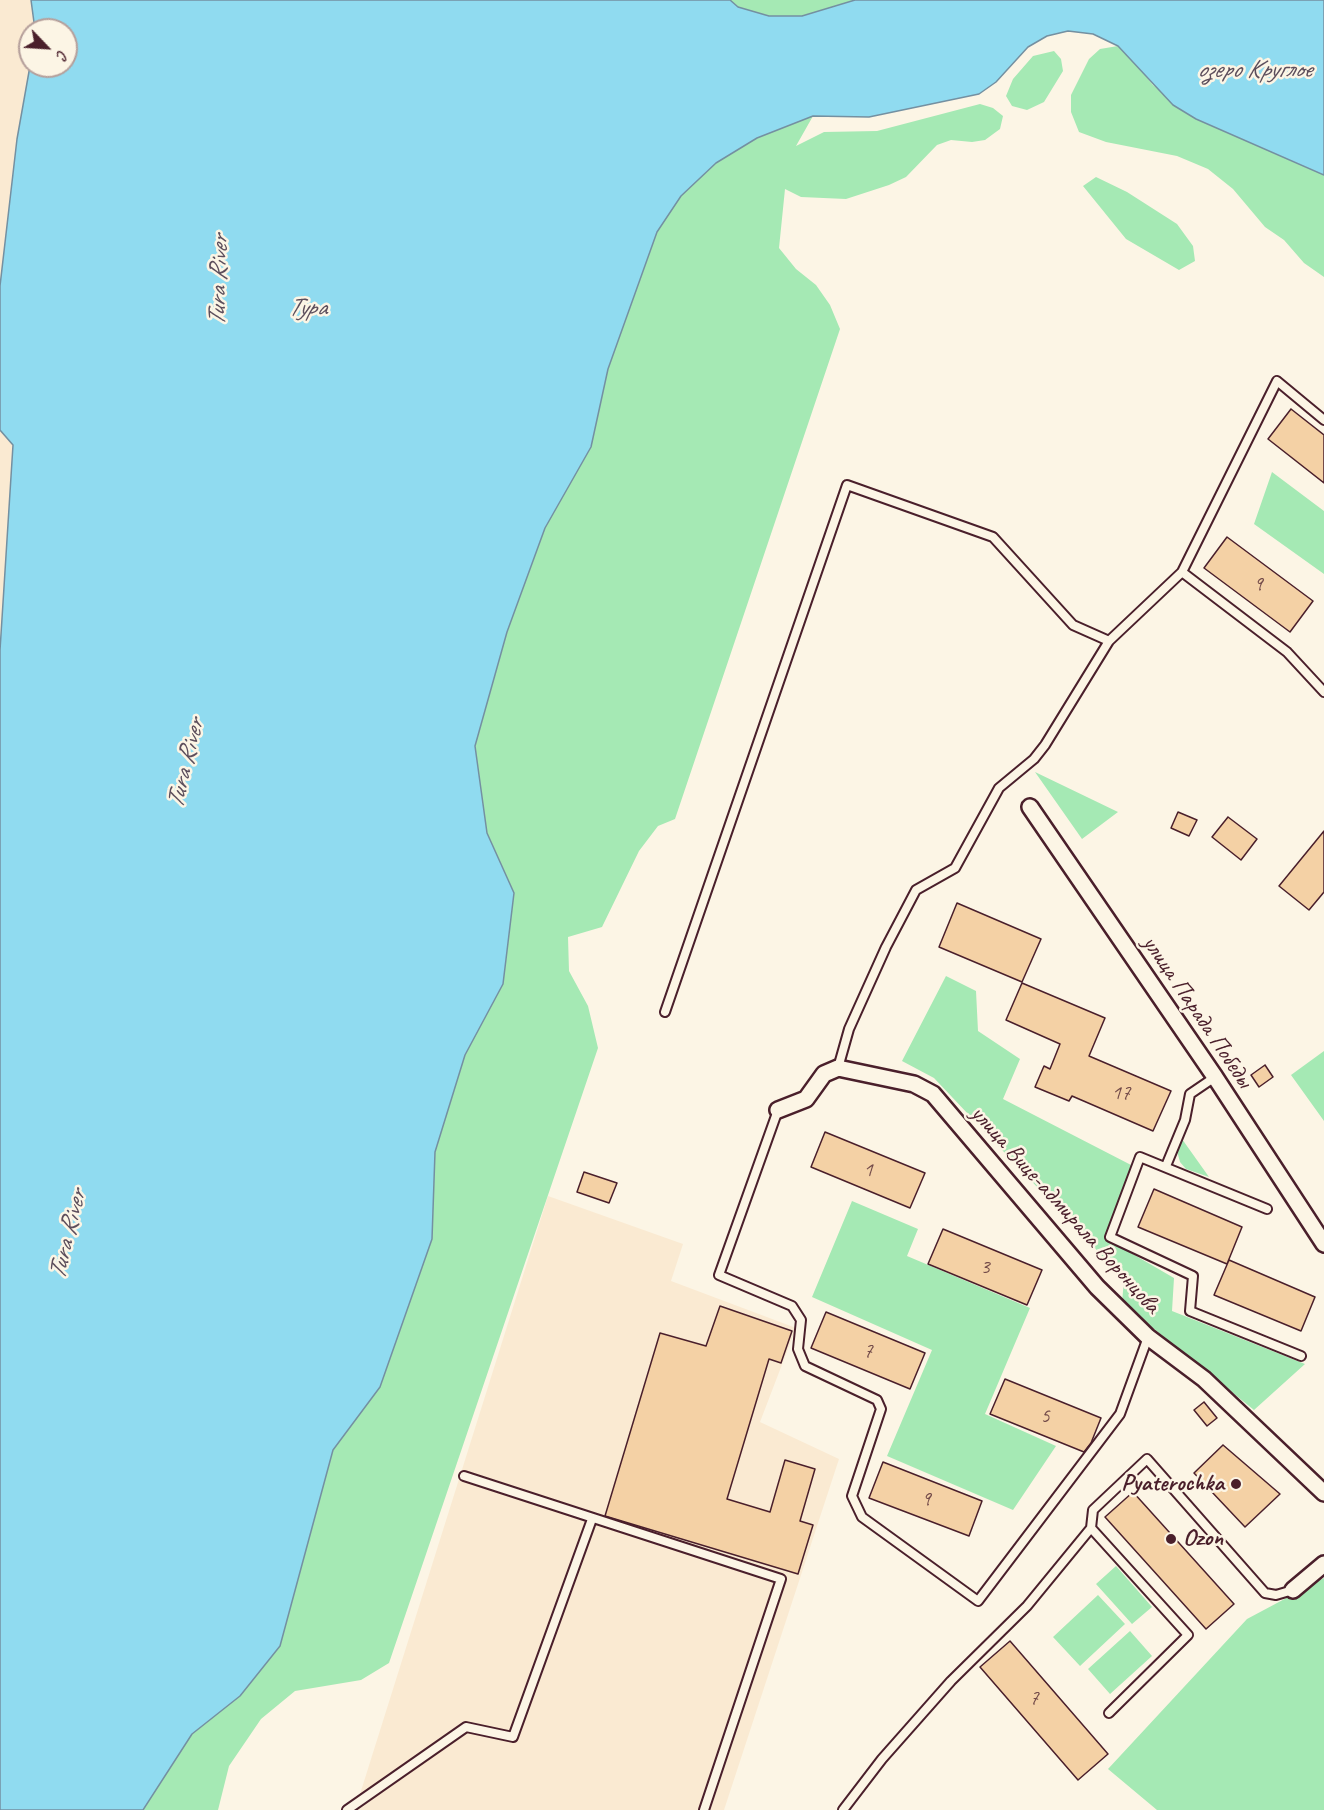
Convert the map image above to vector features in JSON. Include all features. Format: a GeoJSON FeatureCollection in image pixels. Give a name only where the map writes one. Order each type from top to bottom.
{"type":"FeatureCollection","features":[{"type":"Feature","properties":{"kind":"street","name":"улица Парада Победы"},"geometry":{"type":"LineString","coordinates":[[1030,807],[1215,1077],[1324,1244]]}},
{"type":"Feature","properties":{"kind":"street"},"geometry":{"type":"LineString","coordinates":[[778,1110],[806,1099],[824,1074],[838,1068]]}},
{"type":"Feature","properties":{"kind":"street","name":"улица Вице-адмирала Воронцова"},"geometry":{"type":"LineString","coordinates":[[838,1068],[914,1084],[933,1094],[1097,1287],[1148,1337],[1204,1379],[1324,1493]]}},
{"type":"Feature","properties":{"kind":"street"},"geometry":{"type":"LineString","coordinates":[[1293,1590],[1324,1564]]}},
{"type":"Feature","properties":{"kind":"lane"},"geometry":{"type":"LineString","coordinates":[[838,1068],[849,1029],[886,947],[916,890],[955,868],[999,788],[1039,752],[1109,641],[1182,572],[1277,381],[1324,420]]}},
{"type":"Feature","properties":{"kind":"lane"},"geometry":{"type":"LineString","coordinates":[[665,1012],[846,485],[993,537],[1043,595],[1073,625],[1109,641]]}},
{"type":"Feature","properties":{"kind":"lane"},"geometry":{"type":"LineString","coordinates":[[1182,572],[1287,652],[1324,692]]}},
{"type":"Feature","properties":{"kind":"lane"},"geometry":{"type":"LineString","coordinates":[[1166,1166],[1185,1120],[1190,1094],[1215,1077]]}},
{"type":"Feature","properties":{"kind":"lane"},"geometry":{"type":"LineString","coordinates":[[778,1110],[719,1275],[792,1306],[801,1320],[798,1349],[805,1366],[878,1400],[881,1409],[852,1496],[862,1517],[978,1601],[1120,1414],[1148,1337]]}},
{"type":"Feature","properties":{"kind":"lane"},"geometry":{"type":"LineString","coordinates":[[1267,1209],[1140,1156],[1110,1237],[1193,1276],[1190,1311],[1301,1356]]}},
{"type":"Feature","properties":{"kind":"lane"},"geometry":{"type":"LineString","coordinates":[[843,1810],[882,1759],[951,1681],[1027,1606],[1091,1528],[1093,1510],[1147,1459],[1265,1593],[1276,1595],[1293,1590]]}},
{"type":"Feature","properties":{"kind":"lane"},"geometry":{"type":"LineString","coordinates":[[464,1476],[781,1579],[704,1810]]}},
{"type":"Feature","properties":{"kind":"lane"},"geometry":{"type":"LineString","coordinates":[[347,1810],[466,1727],[513,1737],[592,1519]]}},
{"type":"Feature","properties":{"kind":"lane"},"geometry":{"type":"LineString","coordinates":[[1091,1528],[1188,1635],[1109,1713]]}},
{"type":"Feature","properties":{"kind":"shaded area"},"geometry":{"type":"Polygon","coordinates":[[[0,0],[31,0],[33,18],[18,18],[18,78],[28,78],[17,139],[0,286],[0,0]]]}},
{"type":"Feature","properties":{"kind":"shaded area"},"geometry":{"type":"Polygon","coordinates":[[[0,430],[13,445],[0,650],[0,430]]]}},
{"type":"Feature","properties":{"kind":"shaded area"},"geometry":{"type":"Polygon","coordinates":[[[548,1196],[683,1244],[671,1281],[796,1328],[760,1422],[839,1459],[724,1810],[355,1810],[548,1196]]]}},
{"type":"Feature","properties":{"kind":"green space"},"geometry":{"type":"Polygon","coordinates":[[[730,0],[855,0],[802,16],[769,16],[738,7],[730,0]]]}},
{"type":"Feature","properties":{"kind":"green space"},"geometry":{"type":"Polygon","coordinates":[[[1118,46],[1153,85],[1196,119],[1324,175],[1324,277],[1304,263],[1284,240],[1265,227],[1233,189],[1208,169],[1177,156],[1106,142],[1079,132],[1071,112],[1071,95],[1089,59],[1100,49],[1118,46]]]}},
{"type":"Feature","properties":{"kind":"green space"},"geometry":{"type":"Polygon","coordinates":[[[1054,51],[1061,59],[1063,71],[1044,102],[1027,110],[1012,106],[1006,96],[1013,79],[1033,56],[1054,51]]]}},
{"type":"Feature","properties":{"kind":"green space"},"geometry":{"type":"Polygon","coordinates":[[[980,104],[993,108],[1003,116],[1000,129],[985,140],[972,142],[951,140],[937,145],[906,177],[889,185],[846,199],[801,197],[785,189],[779,248],[796,269],[816,285],[830,305],[840,329],[675,819],[658,826],[639,851],[602,927],[568,937],[569,971],[588,1006],[598,1048],[389,1663],[361,1680],[295,1691],[261,1719],[229,1766],[218,1810],[143,1810],[192,1734],[240,1696],[280,1646],[333,1450],[380,1387],[432,1239],[435,1152],[465,1055],[503,984],[514,893],[487,833],[475,746],[507,632],[545,528],[591,447],[608,369],[657,232],[681,196],[716,163],[757,138],[813,116],[796,146],[824,132],[877,131],[980,104]]]}},
{"type":"Feature","properties":{"kind":"green space"},"geometry":{"type":"Polygon","coordinates":[[[1096,177],[1127,192],[1177,224],[1193,246],[1195,261],[1179,270],[1126,239],[1083,186],[1096,177]]]}},
{"type":"Feature","properties":{"kind":"green space"},"geometry":{"type":"Polygon","coordinates":[[[1272,472],[1324,511],[1324,574],[1254,524],[1272,472]]]}},
{"type":"Feature","properties":{"kind":"green space"},"geometry":{"type":"Polygon","coordinates":[[[1035,772],[1118,812],[1082,839],[1035,772]]]}},
{"type":"Feature","properties":{"kind":"green space"},"geometry":{"type":"Polygon","coordinates":[[[946,976],[976,991],[978,1031],[1020,1059],[1003,1099],[1133,1166],[1105,1238],[1174,1278],[1172,1311],[1305,1364],[1254,1410],[1122,1303],[1124,1279],[934,1078],[902,1061],[946,976]]]}},
{"type":"Feature","properties":{"kind":"green space"},"geometry":{"type":"Polygon","coordinates":[[[1324,1051],[1324,1121],[1291,1075],[1324,1051]]]}},
{"type":"Feature","properties":{"kind":"green space"},"geometry":{"type":"Polygon","coordinates":[[[1182,1139],[1209,1177],[1186,1169],[1180,1162],[1177,1151],[1182,1139]]]}},
{"type":"Feature","properties":{"kind":"green space"},"geometry":{"type":"Polygon","coordinates":[[[852,1201],[918,1229],[907,1256],[1030,1308],[985,1414],[1056,1446],[1013,1510],[887,1456],[932,1350],[812,1297],[852,1201]]]}},
{"type":"Feature","properties":{"kind":"green space"},"geometry":{"type":"Polygon","coordinates":[[[1116,1566],[1152,1607],[1132,1624],[1096,1584],[1116,1566]]]}},
{"type":"Feature","properties":{"kind":"green space"},"geometry":{"type":"Polygon","coordinates":[[[1324,1578],[1324,1810],[1157,1810],[1108,1769],[1247,1619],[1324,1578]]]}},
{"type":"Feature","properties":{"kind":"green space"},"geometry":{"type":"Polygon","coordinates":[[[1098,1595],[1125,1624],[1080,1666],[1053,1637],[1098,1595]]]}},
{"type":"Feature","properties":{"kind":"green space"},"geometry":{"type":"Polygon","coordinates":[[[1130,1631],[1152,1656],[1110,1694],[1088,1669],[1130,1631]]]}},
{"type":"Feature","properties":{"kind":"water","name":"Тура"},"geometry":{"type":"Polygon","coordinates":[[[31,0],[730,0],[738,7],[769,16],[802,16],[855,0],[1324,0],[1324,175],[1196,119],[1173,105],[1118,46],[1093,34],[1068,31],[1047,36],[1028,47],[996,82],[979,94],[869,117],[813,116],[757,138],[716,163],[681,196],[657,232],[608,369],[591,447],[545,528],[507,632],[475,746],[487,833],[514,893],[503,984],[465,1055],[435,1152],[432,1239],[380,1387],[333,1450],[280,1646],[240,1696],[192,1734],[143,1810],[0,1810],[0,650],[13,445],[0,430],[0,286],[17,139],[28,78],[78,78],[78,18],[33,18],[31,0]]]}},
{"type":"Feature","properties":{"kind":"building"},"geometry":{"type":"Polygon","coordinates":[[[1291,409],[1324,435],[1324,483],[1268,439],[1291,409]]]}},
{"type":"Feature","properties":{"kind":"building"},"geometry":{"type":"Polygon","coordinates":[[[1227,537],[1313,601],[1290,632],[1204,568],[1227,537]]]}},
{"type":"Feature","properties":{"kind":"building"},"geometry":{"type":"Polygon","coordinates":[[[1178,812],[1197,820],[1189,836],[1171,828],[1178,812]]]}},
{"type":"Feature","properties":{"kind":"building"},"geometry":{"type":"Polygon","coordinates":[[[1228,817],[1257,839],[1241,860],[1212,837],[1228,817]]]}},
{"type":"Feature","properties":{"kind":"building"},"geometry":{"type":"Polygon","coordinates":[[[1324,831],[1324,892],[1309,910],[1279,886],[1324,831]]]}},
{"type":"Feature","properties":{"kind":"building"},"geometry":{"type":"Polygon","coordinates":[[[957,903],[1041,939],[1022,982],[939,947],[957,903]]]}},
{"type":"Feature","properties":{"kind":"building"},"geometry":{"type":"Polygon","coordinates":[[[1022,983],[1105,1018],[1089,1056],[1171,1091],[1153,1131],[1072,1096],[1069,1101],[1035,1087],[1044,1066],[1050,1069],[1060,1044],[1006,1020],[1022,983]]]}},
{"type":"Feature","properties":{"kind":"building"},"geometry":{"type":"Polygon","coordinates":[[[1265,1065],[1273,1077],[1259,1087],[1251,1075],[1265,1065]]]}},
{"type":"Feature","properties":{"kind":"building"},"geometry":{"type":"Polygon","coordinates":[[[825,1132],[925,1173],[910,1208],[811,1167],[825,1132]]]}},
{"type":"Feature","properties":{"kind":"building"},"geometry":{"type":"Polygon","coordinates":[[[584,1172],[617,1183],[609,1203],[577,1192],[584,1172]]]}},
{"type":"Feature","properties":{"kind":"building"},"geometry":{"type":"Polygon","coordinates":[[[1154,1189],[1242,1227],[1227,1264],[1138,1227],[1154,1189]]]}},
{"type":"Feature","properties":{"kind":"building"},"geometry":{"type":"Polygon","coordinates":[[[943,1229],[1042,1270],[1027,1305],[928,1264],[943,1229]]]}},
{"type":"Feature","properties":{"kind":"building"},"geometry":{"type":"Polygon","coordinates":[[[1229,1260],[1315,1297],[1301,1331],[1214,1295],[1229,1260]]]}},
{"type":"Feature","properties":{"kind":"building"},"geometry":{"type":"Polygon","coordinates":[[[720,1306],[792,1331],[781,1363],[769,1359],[727,1499],[770,1512],[785,1460],[815,1469],[800,1521],[813,1525],[798,1574],[605,1516],[660,1333],[706,1346],[720,1306]]]}},
{"type":"Feature","properties":{"kind":"building"},"geometry":{"type":"Polygon","coordinates":[[[826,1312],[925,1353],[910,1389],[811,1348],[826,1312]]]}},
{"type":"Feature","properties":{"kind":"building"},"geometry":{"type":"Polygon","coordinates":[[[1005,1379],[1101,1418],[1091,1443],[1084,1452],[990,1414],[1005,1379]]]}},
{"type":"Feature","properties":{"kind":"building"},"geometry":{"type":"Polygon","coordinates":[[[1204,1402],[1217,1418],[1207,1426],[1194,1410],[1204,1402]]]}},
{"type":"Feature","properties":{"kind":"building","name":"Pyaterochka"},"geometry":{"type":"Polygon","coordinates":[[[1223,1445],[1280,1494],[1245,1527],[1194,1473],[1223,1445]]]}},
{"type":"Feature","properties":{"kind":"building"},"geometry":{"type":"Polygon","coordinates":[[[883,1462],[982,1501],[969,1536],[869,1498],[883,1462]]]}},
{"type":"Feature","properties":{"kind":"building"},"geometry":{"type":"Polygon","coordinates":[[[1133,1492],[1234,1604],[1206,1629],[1105,1517],[1133,1492]]]}},
{"type":"Feature","properties":{"kind":"building"},"geometry":{"type":"Polygon","coordinates":[[[1010,1641],[1108,1754],[1078,1780],[980,1667],[1010,1641]]]}},
{"type":"Feature","properties":{"kind":"place","name":"Pyaterochka"},"geometry":{"type":"Point","coordinates":[1236,1484]}},
{"type":"Feature","properties":{"kind":"place","name":"Ozon"},"geometry":{"type":"Point","coordinates":[1171,1539]}},
{"type":"Feature","properties":{"kind":"water label","name":"озеро Круглое"},"geometry":{"type":"Point","coordinates":[1254,70]}},
{"type":"Feature","properties":{"kind":"water label","name":"Tura River"},"geometry":{"type":"Point","coordinates":[219,281]}},
{"type":"Feature","properties":{"kind":"water label","name":"Tura River"},"geometry":{"type":"Point","coordinates":[186,764]}},
{"type":"Feature","properties":{"kind":"water label","name":"Tura River"},"geometry":{"type":"Point","coordinates":[68,1235]}}]}
